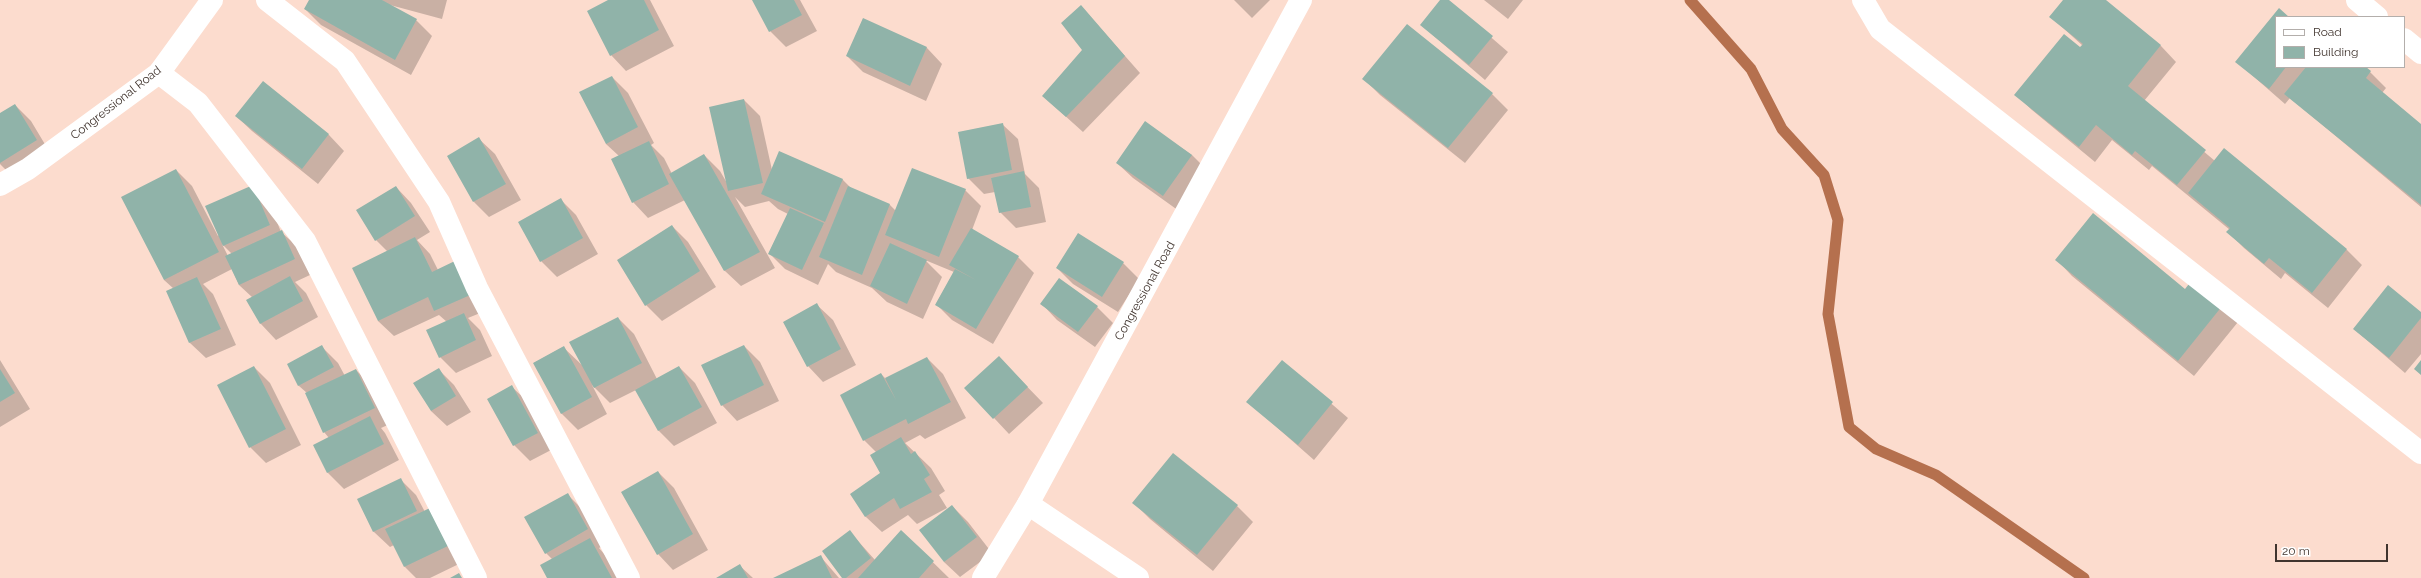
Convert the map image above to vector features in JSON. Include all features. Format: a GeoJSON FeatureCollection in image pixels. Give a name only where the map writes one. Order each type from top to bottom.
{"type":"FeatureCollection","features":[{"type":"Feature","properties":{"kind":"street","name":"Congressional Road"},"geometry":{"type":"LineString","coordinates":[[0,185],[28,169],[159,73],[212,0]]}},
{"type":"Feature","properties":{"kind":"street"},"geometry":{"type":"LineString","coordinates":[[267,0],[346,61],[439,202],[477,288],[629,578]]}},
{"type":"Feature","properties":{"kind":"street","name":"Congressional Road"},"geometry":{"type":"LineString","coordinates":[[983,578],[1028,504],[1301,0]]}},
{"type":"Feature","properties":{"kind":"street"},"geometry":{"type":"LineString","coordinates":[[1863,0],[1880,29],[2421,453]]}},
{"type":"Feature","properties":{"kind":"street"},"geometry":{"type":"LineString","coordinates":[[2357,0],[2377,16]]}},
{"type":"Feature","properties":{"kind":"street"},"geometry":{"type":"LineString","coordinates":[[2405,40],[2421,53]]}},
{"type":"Feature","properties":{"kind":"street"},"geometry":{"type":"LineString","coordinates":[[159,73],[198,103],[305,241],[476,578]]}},
{"type":"Feature","properties":{"kind":"street"},"geometry":{"type":"LineString","coordinates":[[1028,504],[1138,578]]}},
{"type":"Feature","properties":{"kind":"building"},"geometry":{"type":"Polygon","coordinates":[[[309,0],[382,0],[417,19],[395,60],[304,9],[309,0]]]}},
{"type":"Feature","properties":{"kind":"building"},"geometry":{"type":"Polygon","coordinates":[[[608,0],[644,0],[659,30],[610,56],[587,11],[608,0]]]}},
{"type":"Feature","properties":{"kind":"building"},"geometry":{"type":"Polygon","coordinates":[[[752,0],[794,0],[802,15],[769,32],[752,0]]]}},
{"type":"Feature","properties":{"kind":"building"},"geometry":{"type":"Polygon","coordinates":[[[1440,0],[1449,0],[1493,36],[1469,65],[1420,25],[1440,0]]]}},
{"type":"Feature","properties":{"kind":"building"},"geometry":{"type":"Polygon","coordinates":[[[2063,0],[2106,0],[2161,45],[2128,86],[2206,150],[2177,185],[2135,151],[2132,155],[2096,125],[2079,147],[2014,95],[2064,34],[2080,47],[2083,44],[2049,17],[2063,0]]]}},
{"type":"Feature","properties":{"kind":"building"},"geometry":{"type":"Polygon","coordinates":[[[1081,5],[1125,56],[1066,117],[1042,96],[1082,50],[1061,23],[1081,5]]]}},
{"type":"Feature","properties":{"kind":"building"},"geometry":{"type":"Polygon","coordinates":[[[2279,8],[2288,16],[2275,16],[2275,68],[2285,68],[2269,89],[2235,62],[2279,8]]]}},
{"type":"Feature","properties":{"kind":"building"},"geometry":{"type":"Polygon","coordinates":[[[863,18],[927,47],[910,86],[846,56],[863,18]]]}},
{"type":"Feature","properties":{"kind":"building"},"geometry":{"type":"Polygon","coordinates":[[[1407,24],[1493,93],[1448,148],[1362,79],[1407,24]]]}},
{"type":"Feature","properties":{"kind":"building"},"geometry":{"type":"Polygon","coordinates":[[[2305,68],[2367,68],[2371,71],[2366,78],[2421,124],[2421,205],[2284,94],[2305,68]]]}},
{"type":"Feature","properties":{"kind":"building"},"geometry":{"type":"Polygon","coordinates":[[[612,76],[638,127],[606,144],[579,92],[612,76]]]}},
{"type":"Feature","properties":{"kind":"building"},"geometry":{"type":"Polygon","coordinates":[[[263,81],[329,134],[302,169],[235,116],[263,81]]]}},
{"type":"Feature","properties":{"kind":"building"},"geometry":{"type":"Polygon","coordinates":[[[744,99],[763,183],[728,191],[709,107],[744,99]]]}},
{"type":"Feature","properties":{"kind":"building"},"geometry":{"type":"Polygon","coordinates":[[[15,104],[37,140],[0,163],[0,113],[15,104]]]}},
{"type":"Feature","properties":{"kind":"building"},"geometry":{"type":"Polygon","coordinates":[[[1145,121],[1192,155],[1163,196],[1116,163],[1145,121]]]}},
{"type":"Feature","properties":{"kind":"building"},"geometry":{"type":"Polygon","coordinates":[[[1003,123],[1012,170],[967,179],[958,132],[1003,123]]]}},
{"type":"Feature","properties":{"kind":"building"},"geometry":{"type":"Polygon","coordinates":[[[479,137],[506,184],[473,202],[447,156],[479,137]]]}},
{"type":"Feature","properties":{"kind":"building"},"geometry":{"type":"Polygon","coordinates":[[[649,141],[669,184],[632,203],[611,159],[649,141]]]}},
{"type":"Feature","properties":{"kind":"building"},"geometry":{"type":"Polygon","coordinates":[[[2224,148],[2347,249],[2312,293],[2269,258],[2264,264],[2226,232],[2230,228],[2188,193],[2224,148]]]}},
{"type":"Feature","properties":{"kind":"building"},"geometry":{"type":"Polygon","coordinates":[[[779,151],[843,179],[825,222],[761,194],[779,151]]]}},
{"type":"Feature","properties":{"kind":"building"},"geometry":{"type":"Polygon","coordinates":[[[704,154],[760,252],[724,271],[669,174],[704,154]]]}},
{"type":"Feature","properties":{"kind":"building"},"geometry":{"type":"Polygon","coordinates":[[[912,168],[966,189],[939,257],[885,235],[912,168]]]}},
{"type":"Feature","properties":{"kind":"building"},"geometry":{"type":"Polygon","coordinates":[[[176,169],[219,252],[164,280],[121,197],[176,169]]]}},
{"type":"Feature","properties":{"kind":"building"},"geometry":{"type":"Polygon","coordinates":[[[1024,171],[1031,207],[999,213],[991,178],[1024,171]]]}},
{"type":"Feature","properties":{"kind":"building"},"geometry":{"type":"Polygon","coordinates":[[[253,185],[270,225],[223,246],[205,206],[253,185]]]}},
{"type":"Feature","properties":{"kind":"building"},"geometry":{"type":"Polygon","coordinates":[[[396,186],[415,216],[375,241],[356,210],[396,186]]]}},
{"type":"Feature","properties":{"kind":"building"},"geometry":{"type":"Polygon","coordinates":[[[848,186],[890,204],[862,275],[819,257],[848,186]]]}},
{"type":"Feature","properties":{"kind":"building"},"geometry":{"type":"Polygon","coordinates":[[[561,198],[583,238],[540,262],[518,222],[561,198]]]}},
{"type":"Feature","properties":{"kind":"building"},"geometry":{"type":"Polygon","coordinates":[[[790,208],[824,223],[802,270],[768,254],[790,208]]]}},
{"type":"Feature","properties":{"kind":"building"},"geometry":{"type":"Polygon","coordinates":[[[2093,213],[2185,289],[2192,280],[2223,305],[2178,361],[2055,260],[2093,213]]]}},
{"type":"Feature","properties":{"kind":"building"},"geometry":{"type":"Polygon","coordinates":[[[672,225],[700,271],[645,306],[617,260],[672,225]]]}},
{"type":"Feature","properties":{"kind":"building"},"geometry":{"type":"Polygon","coordinates":[[[971,228],[1019,256],[976,329],[935,305],[955,269],[976,280],[949,265],[971,228]]]}},
{"type":"Feature","properties":{"kind":"building"},"geometry":{"type":"Polygon","coordinates":[[[282,230],[295,259],[239,285],[225,256],[282,230]]]}},
{"type":"Feature","properties":{"kind":"building"},"geometry":{"type":"Polygon","coordinates":[[[1078,233],[1124,262],[1102,297],[1056,268],[1078,233]]]}},
{"type":"Feature","properties":{"kind":"building"},"geometry":{"type":"Polygon","coordinates":[[[415,237],[432,272],[459,259],[475,293],[434,311],[428,297],[378,321],[352,268],[415,237]]]}},
{"type":"Feature","properties":{"kind":"building"},"geometry":{"type":"Polygon","coordinates":[[[890,243],[927,260],[907,304],[870,286],[890,243]]]}},
{"type":"Feature","properties":{"kind":"building"},"geometry":{"type":"Polygon","coordinates":[[[290,276],[303,301],[260,324],[246,300],[290,276]]]}},
{"type":"Feature","properties":{"kind":"building"},"geometry":{"type":"Polygon","coordinates":[[[197,277],[221,329],[189,343],[166,291],[197,277]]]}},
{"type":"Feature","properties":{"kind":"building"},"geometry":{"type":"Polygon","coordinates":[[[1059,278],[1098,306],[1078,332],[1040,304],[1059,278]]]}},
{"type":"Feature","properties":{"kind":"building"},"geometry":{"type":"Polygon","coordinates":[[[2388,285],[2421,312],[2421,318],[2389,358],[2353,329],[2388,285]]]}},
{"type":"Feature","properties":{"kind":"building"},"geometry":{"type":"Polygon","coordinates":[[[817,303],[841,349],[807,367],[783,322],[817,303]]]}},
{"type":"Feature","properties":{"kind":"building"},"geometry":{"type":"Polygon","coordinates":[[[464,313],[476,340],[439,358],[426,330],[464,313]]]}},
{"type":"Feature","properties":{"kind":"building"},"geometry":{"type":"Polygon","coordinates":[[[618,317],[642,363],[594,388],[569,342],[618,317]]]}},
{"type":"Feature","properties":{"kind":"building"},"geometry":{"type":"Polygon","coordinates":[[[322,345],[334,367],[298,386],[287,364],[322,345]]]}},
{"type":"Feature","properties":{"kind":"building"},"geometry":{"type":"Polygon","coordinates":[[[744,345],[764,385],[721,406],[701,365],[744,345]]]}},
{"type":"Feature","properties":{"kind":"building"},"geometry":{"type":"Polygon","coordinates":[[[564,346],[592,397],[561,414],[533,363],[564,346]]]}},
{"type":"Feature","properties":{"kind":"building"},"geometry":{"type":"Polygon","coordinates":[[[999,356],[1028,387],[993,419],[964,388],[999,356]]]}},
{"type":"Feature","properties":{"kind":"building"},"geometry":{"type":"Polygon","coordinates":[[[927,357],[951,402],[908,424],[906,419],[863,441],[840,395],[881,373],[896,400],[885,378],[927,357]]]}},
{"type":"Feature","properties":{"kind":"building"},"geometry":{"type":"Polygon","coordinates":[[[1282,360],[1333,402],[1298,445],[1246,402],[1282,360]]]}},
{"type":"Feature","properties":{"kind":"building"},"geometry":{"type":"Polygon","coordinates":[[[2421,360],[2421,375],[2414,369],[2421,360]]]}},
{"type":"Feature","properties":{"kind":"building"},"geometry":{"type":"Polygon","coordinates":[[[254,366],[286,429],[249,448],[217,385],[254,366]]]}},
{"type":"Feature","properties":{"kind":"building"},"geometry":{"type":"Polygon","coordinates":[[[679,366],[702,407],[658,431],[635,390],[679,366]]]}},
{"type":"Feature","properties":{"kind":"building"},"geometry":{"type":"Polygon","coordinates":[[[439,368],[456,396],[431,411],[413,383],[439,368]]]}},
{"type":"Feature","properties":{"kind":"building"},"geometry":{"type":"Polygon","coordinates":[[[0,369],[15,393],[0,402],[0,369]]]}},
{"type":"Feature","properties":{"kind":"building"},"geometry":{"type":"Polygon","coordinates":[[[356,369],[375,408],[323,433],[305,393],[356,369]]]}},
{"type":"Feature","properties":{"kind":"building"},"geometry":{"type":"Polygon","coordinates":[[[512,385],[538,433],[513,446],[487,399],[512,385]]]}},
{"type":"Feature","properties":{"kind":"building"},"geometry":{"type":"Polygon","coordinates":[[[370,416],[384,444],[327,473],[313,445],[370,416]]]}},
{"type":"Feature","properties":{"kind":"building"},"geometry":{"type":"Polygon","coordinates":[[[901,437],[911,454],[915,451],[930,475],[924,479],[932,492],[900,509],[894,498],[865,517],[850,494],[880,473],[870,455],[901,437]]]}},
{"type":"Feature","properties":{"kind":"building"},"geometry":{"type":"Polygon","coordinates":[[[1173,453],[1238,505],[1197,555],[1132,503],[1173,453]]]}},
{"type":"Feature","properties":{"kind":"building"},"geometry":{"type":"Polygon","coordinates":[[[658,471],[693,534],[657,555],[621,492],[658,471]]]}},
{"type":"Feature","properties":{"kind":"building"},"geometry":{"type":"Polygon","coordinates":[[[401,478],[417,511],[373,532],[357,499],[401,478]]]}},
{"type":"Feature","properties":{"kind":"building"},"geometry":{"type":"Polygon","coordinates":[[[568,493],[588,529],[545,554],[524,517],[568,493]]]}},
{"type":"Feature","properties":{"kind":"building"},"geometry":{"type":"Polygon","coordinates":[[[952,505],[977,537],[944,562],[919,530],[952,505]]]}},
{"type":"Feature","properties":{"kind":"building"},"geometry":{"type":"Polygon","coordinates":[[[430,508],[448,546],[404,567],[385,529],[430,508]]]}},
{"type":"Feature","properties":{"kind":"building"},"geometry":{"type":"Polygon","coordinates":[[[850,530],[871,558],[846,578],[842,578],[822,551],[850,530]]]}},
{"type":"Feature","properties":{"kind":"building"},"geometry":{"type":"Polygon","coordinates":[[[901,530],[934,561],[919,578],[858,578],[901,530]]]}},
{"type":"Feature","properties":{"kind":"building"},"geometry":{"type":"Polygon","coordinates":[[[590,538],[612,578],[547,578],[540,565],[590,538]]]}},
{"type":"Feature","properties":{"kind":"building"},"geometry":{"type":"Polygon","coordinates":[[[821,555],[832,578],[773,578],[821,555]]]}},
{"type":"Feature","properties":{"kind":"building"},"geometry":{"type":"Polygon","coordinates":[[[740,564],[748,578],[716,578],[740,564]]]}},
{"type":"Feature","properties":{"kind":"building"},"geometry":{"type":"Polygon","coordinates":[[[459,573],[462,578],[450,578],[459,573]]]}},
{"type":"Feature","properties":{"kind":"waterway"},"geometry":{"type":"LineString","coordinates":[[1690,0],[1751,69],[1782,129],[1824,175],[1838,220],[1828,314],[1849,427],[1876,449],[1936,475],[2084,578]]}}]}
